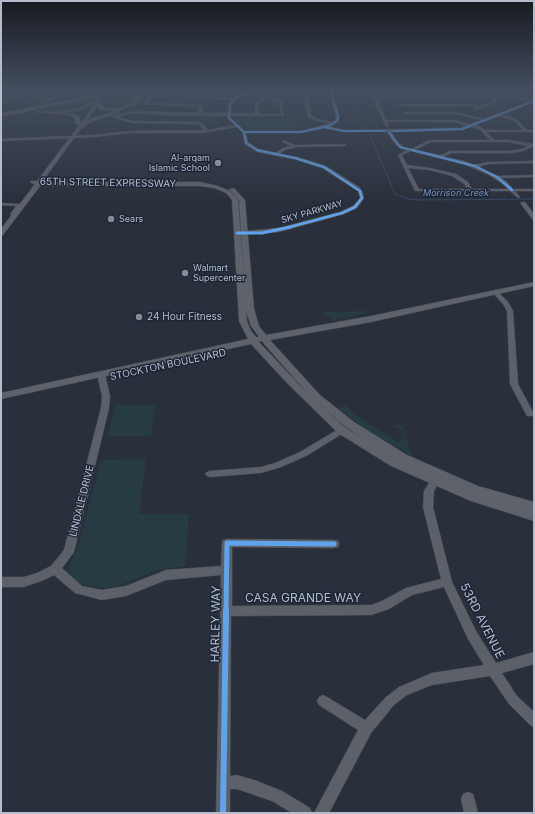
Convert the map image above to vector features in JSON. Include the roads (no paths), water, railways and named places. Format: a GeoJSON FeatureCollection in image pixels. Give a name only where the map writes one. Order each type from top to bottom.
{"type":"FeatureCollection","features":[{"type":"Feature","properties":{"kind":"main road"},"geometry":{"type":"LineString","coordinates":[[1,234],[78,128]]}},
{"type":"Feature","properties":{"kind":"main road","name":"65TH STREET EXPRESSWAY"},"geometry":{"type":"LineString","coordinates":[[38,182],[81,184],[124,181],[200,184],[216,187],[228,192],[235,200],[241,233],[244,283],[242,319],[247,331],[256,343],[318,410],[342,430],[379,454],[436,478],[534,507]]}},
{"type":"Feature","properties":{"kind":"main road"},"geometry":{"type":"LineString","coordinates":[[1,223],[16,204],[38,182]]}},
{"type":"Feature","properties":{"kind":"main road","name":"65TH STREET EXPRESSWAY"},"geometry":{"type":"LineString","coordinates":[[38,182],[142,184],[162,182],[207,182],[233,190],[242,200],[239,267],[255,326],[266,341],[330,410],[354,429],[436,478],[475,498],[534,516]]}},
{"type":"Feature","properties":{"kind":"main road","name":"STOCKTON BOULEVARD"},"geometry":{"type":"LineString","coordinates":[[437,304],[441,301],[534,280]]}},
{"type":"Feature","properties":{"kind":"main road"},"geometry":{"type":"LineString","coordinates":[[495,292],[498,290],[520,286],[521,283]]}},
{"type":"Feature","properties":{"kind":"main road","name":"STOCKTON BOULEVARD"},"geometry":{"type":"LineString","coordinates":[[1,402],[102,377],[256,343],[318,332],[334,326],[534,284]]}},
{"type":"Feature","properties":{"kind":"main road","name":"STOCKTON BOULEVARD"},"geometry":{"type":"LineString","coordinates":[[1,396],[102,377]]}},
{"type":"Feature","properties":{"kind":"main road"},"geometry":{"type":"LineString","coordinates":[[288,379],[299,384],[319,404],[330,410]]}},
{"type":"Feature","properties":{"kind":"main road"},"geometry":{"type":"LineString","coordinates":[[342,430],[349,429],[369,442],[380,445]]}},
{"type":"Feature","properties":{"kind":"street"},"geometry":{"type":"LineString","coordinates":[[1,140],[129,132],[207,131],[225,128]]}},
{"type":"Feature","properties":{"kind":"street","name":"SKY PARKWAY"},"geometry":{"type":"LineString","coordinates":[[239,128],[244,132],[244,141],[250,147],[301,159],[328,169],[358,189],[362,198],[355,207],[342,213],[279,230],[241,233]]}},
{"type":"Feature","properties":{"kind":"street"},"geometry":{"type":"LineString","coordinates":[[244,132],[301,132],[319,128]]}},
{"type":"Feature","properties":{"kind":"street"},"geometry":{"type":"LineString","coordinates":[[329,128],[344,131],[389,131],[447,130],[460,128]]}},
{"type":"Feature","properties":{"kind":"street"},"geometry":{"type":"LineString","coordinates":[[388,128],[396,144],[410,150],[475,166],[497,177],[518,197]]}},
{"type":"Feature","properties":{"kind":"street"},"geometry":{"type":"LineString","coordinates":[[477,128],[484,131],[534,131]]}},
{"type":"Feature","properties":{"kind":"street"},"geometry":{"type":"LineString","coordinates":[[523,128],[526,131]]}},
{"type":"Feature","properties":{"kind":"street"},"geometry":{"type":"LineString","coordinates":[[484,131],[493,141]]}},
{"type":"Feature","properties":{"kind":"street"},"geometry":{"type":"LineString","coordinates":[[283,141],[294,146]]}},
{"type":"Feature","properties":{"kind":"street"},"geometry":{"type":"LineString","coordinates":[[534,145],[516,142],[493,141],[430,141],[400,155],[417,190],[534,190]]}},
{"type":"Feature","properties":{"kind":"street"},"geometry":{"type":"LineString","coordinates":[[276,154],[284,149],[294,146],[345,145]]}},
{"type":"Feature","properties":{"kind":"street"},"geometry":{"type":"LineString","coordinates":[[440,157],[450,152],[510,152],[522,150],[534,145]]}},
{"type":"Feature","properties":{"kind":"street"},"geometry":{"type":"LineString","coordinates":[[475,166],[488,163],[534,162]]}},
{"type":"Feature","properties":{"kind":"street"},"geometry":{"type":"LineString","coordinates":[[406,166],[430,168],[454,175],[466,183],[471,190]]}},
{"type":"Feature","properties":{"kind":"street"},"geometry":{"type":"LineString","coordinates":[[497,177],[534,176]]}},
{"type":"Feature","properties":{"kind":"street"},"geometry":{"type":"LineString","coordinates":[[523,203],[534,218]]}},
{"type":"Feature","properties":{"kind":"street"},"geometry":{"type":"LineString","coordinates":[[1,204],[19,205],[11,216],[13,218]]}},
{"type":"Feature","properties":{"kind":"street"},"geometry":{"type":"LineString","coordinates":[[495,292],[506,303],[510,311],[514,384],[530,414]]}},
{"type":"Feature","properties":{"kind":"street","name":"LINDALE DRIVE"},"geometry":{"type":"LineString","coordinates":[[1,582],[32,580],[55,569],[65,558],[71,546],[105,408],[106,396],[102,377]]}},
{"type":"Feature","properties":{"kind":"street"},"geometry":{"type":"LineString","coordinates":[[210,474],[261,470],[278,465],[303,454],[342,430]]}},
{"type":"Feature","properties":{"kind":"street","name":"53RD AVENUE"},"geometry":{"type":"LineString","coordinates":[[436,478],[430,491],[428,508],[447,582],[459,610],[493,670],[514,700],[534,721]]}},
{"type":"Feature","properties":{"kind":"street","name":"HARLEY WAY"},"geometry":{"type":"LineString","coordinates":[[223,813],[227,543],[334,544]]}},
{"type":"Feature","properties":{"kind":"street"},"geometry":{"type":"LineString","coordinates":[[55,569],[79,590],[102,595],[126,591],[166,575],[226,570]]}},
{"type":"Feature","properties":{"kind":"street","name":"CASA GRANDE WAY"},"geometry":{"type":"LineString","coordinates":[[226,611],[371,610],[385,605],[410,591],[447,582]]}},
{"type":"Feature","properties":{"kind":"street"},"geometry":{"type":"LineString","coordinates":[[321,813],[366,728],[390,701],[416,684],[432,679],[493,670],[534,658]]}},
{"type":"Feature","properties":{"kind":"street"},"geometry":{"type":"LineString","coordinates":[[323,701],[366,728]]}},
{"type":"Feature","properties":{"kind":"street"},"geometry":{"type":"LineString","coordinates":[[224,783],[238,782],[258,788],[277,796],[305,813]]}},
{"type":"Feature","properties":{"kind":"street"},"geometry":{"type":"LineString","coordinates":[[468,799],[471,813]]}},
{"type":"Feature","properties":{"kind":"waterway","name":"Morrison Creek"},"geometry":{"type":"LineString","coordinates":[[367,128],[395,194],[408,199],[417,200],[534,199]]}},
{"type":"Feature","properties":{"kind":"place","name":"Al-arqam Islamic School"},"geometry":{"type":"Point","coordinates":[218,163]}},
{"type":"Feature","properties":{"kind":"place","name":"Sears"},"geometry":{"type":"Point","coordinates":[111,219]}},
{"type":"Feature","properties":{"kind":"place","name":"Walmart Supercenter"},"geometry":{"type":"Point","coordinates":[185,273]}},
{"type":"Feature","properties":{"kind":"place","name":"24 Hour Fitness"},"geometry":{"type":"Point","coordinates":[139,317]}}]}
